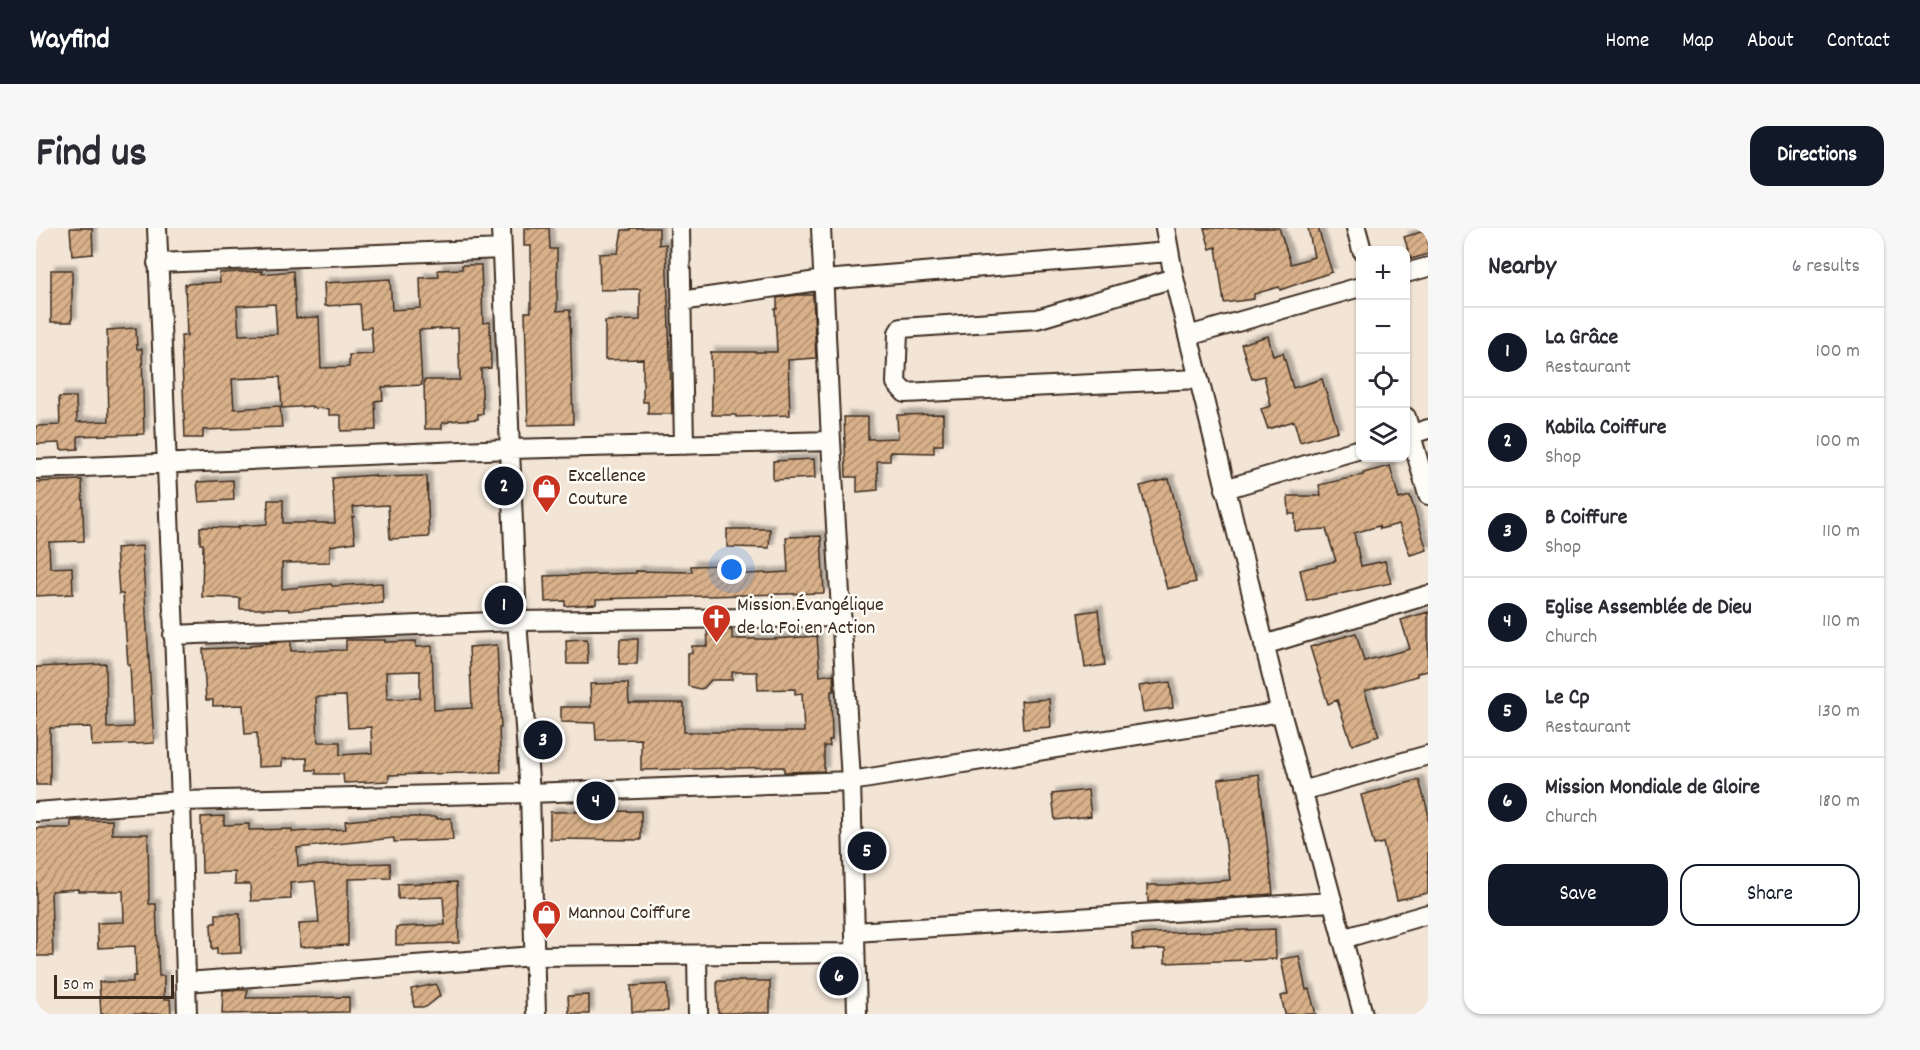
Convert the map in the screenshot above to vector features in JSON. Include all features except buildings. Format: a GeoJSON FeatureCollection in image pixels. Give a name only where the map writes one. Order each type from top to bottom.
{"type":"FeatureCollection","features":[{"type":"Feature","properties":{"kind":"street"},"geometry":{"type":"LineString","coordinates":[[157,228],[181,801],[187,1014]]}},
{"type":"Feature","properties":{"kind":"street"},"geometry":{"type":"LineString","coordinates":[[501,228],[517,621],[530,793],[536,1014]]}},
{"type":"Feature","properties":{"kind":"street"},"geometry":{"type":"LineString","coordinates":[[680,228],[684,445]]}},
{"type":"Feature","properties":{"kind":"street"},"geometry":{"type":"LineString","coordinates":[[821,228],[851,781],[857,1014]]}},
{"type":"Feature","properties":{"kind":"street"},"geometry":{"type":"LineString","coordinates":[[1165,228],[1174,278],[1198,380],[1264,645],[1363,1014]]}},
{"type":"Feature","properties":{"kind":"street"},"geometry":{"type":"LineString","coordinates":[[1356,228],[1361,246]]}},
{"type":"Feature","properties":{"kind":"street"},"geometry":{"type":"LineString","coordinates":[[157,263],[502,249]]}},
{"type":"Feature","properties":{"kind":"street"},"geometry":{"type":"LineString","coordinates":[[681,301],[824,280],[1169,252]]}},
{"type":"Feature","properties":{"kind":"street"},"geometry":{"type":"LineString","coordinates":[[1410,272],[1428,267]]}},
{"type":"Feature","properties":{"kind":"street"},"geometry":{"type":"LineString","coordinates":[[1174,278],[1037,320],[901,328],[898,333],[896,383],[905,393],[1198,380]]}},
{"type":"Feature","properties":{"kind":"street"},"geometry":{"type":"LineString","coordinates":[[1188,336],[1356,287]]}},
{"type":"Feature","properties":{"kind":"street"},"geometry":{"type":"LineString","coordinates":[[1410,429],[1428,429]]}},
{"type":"Feature","properties":{"kind":"street"},"geometry":{"type":"LineString","coordinates":[[1410,438],[1428,495]]}},
{"type":"Feature","properties":{"kind":"street"},"geometry":{"type":"LineString","coordinates":[[36,469],[509,449],[831,441]]}},
{"type":"Feature","properties":{"kind":"street"},"geometry":{"type":"LineString","coordinates":[[1225,489],[1356,450]]}},
{"type":"Feature","properties":{"kind":"street"},"geometry":{"type":"LineString","coordinates":[[1264,645],[1428,595]]}},
{"type":"Feature","properties":{"kind":"street"},"geometry":{"type":"LineString","coordinates":[[173,635],[517,621],[842,617]]}},
{"type":"Feature","properties":{"kind":"street"},"geometry":{"type":"LineString","coordinates":[[36,812],[181,801],[530,793],[851,781],[1281,712]]}},
{"type":"Feature","properties":{"kind":"street"},"geometry":{"type":"LineString","coordinates":[[1302,792],[1428,754]]}},
{"type":"Feature","properties":{"kind":"street"},"geometry":{"type":"LineString","coordinates":[[855,932],[1332,902]]}},
{"type":"Feature","properties":{"kind":"street"},"geometry":{"type":"LineString","coordinates":[[1342,939],[1428,914]]}},
{"type":"Feature","properties":{"kind":"street"},"geometry":{"type":"LineString","coordinates":[[186,982],[534,956],[855,953]]}},
{"type":"Feature","properties":{"kind":"street"},"geometry":{"type":"LineString","coordinates":[[696,955],[698,1014]]}},
{"type":"Feature","properties":{"kind":"place","name":"Kabila Coiffure"},"geometry":{"type":"Point","coordinates":[504,486]}},
{"type":"Feature","properties":{"kind":"place","name":"Excellence Couture"},"geometry":{"type":"Point","coordinates":[547,514]}},
{"type":"Feature","properties":{"kind":"place","name":"La Grâce"},"geometry":{"type":"Point","coordinates":[504,605]}},
{"type":"Feature","properties":{"kind":"place","name":"Mission Évangélique de la Foi en Action"},"geometry":{"type":"Point","coordinates":[716,644]}},
{"type":"Feature","properties":{"kind":"place","name":"B Coiffure"},"geometry":{"type":"Point","coordinates":[543,740]}},
{"type":"Feature","properties":{"kind":"place","name":"Eglise Assemblée de Dieu"},"geometry":{"type":"Point","coordinates":[596,801]}},
{"type":"Feature","properties":{"kind":"place","name":"Le Cp"},"geometry":{"type":"Point","coordinates":[867,851]}},
{"type":"Feature","properties":{"kind":"place","name":"Mannou Coiffure"},"geometry":{"type":"Point","coordinates":[547,940]}},
{"type":"Feature","properties":{"kind":"place","name":"Mission Mondiale de Gloire"},"geometry":{"type":"Point","coordinates":[839,976]}}]}
